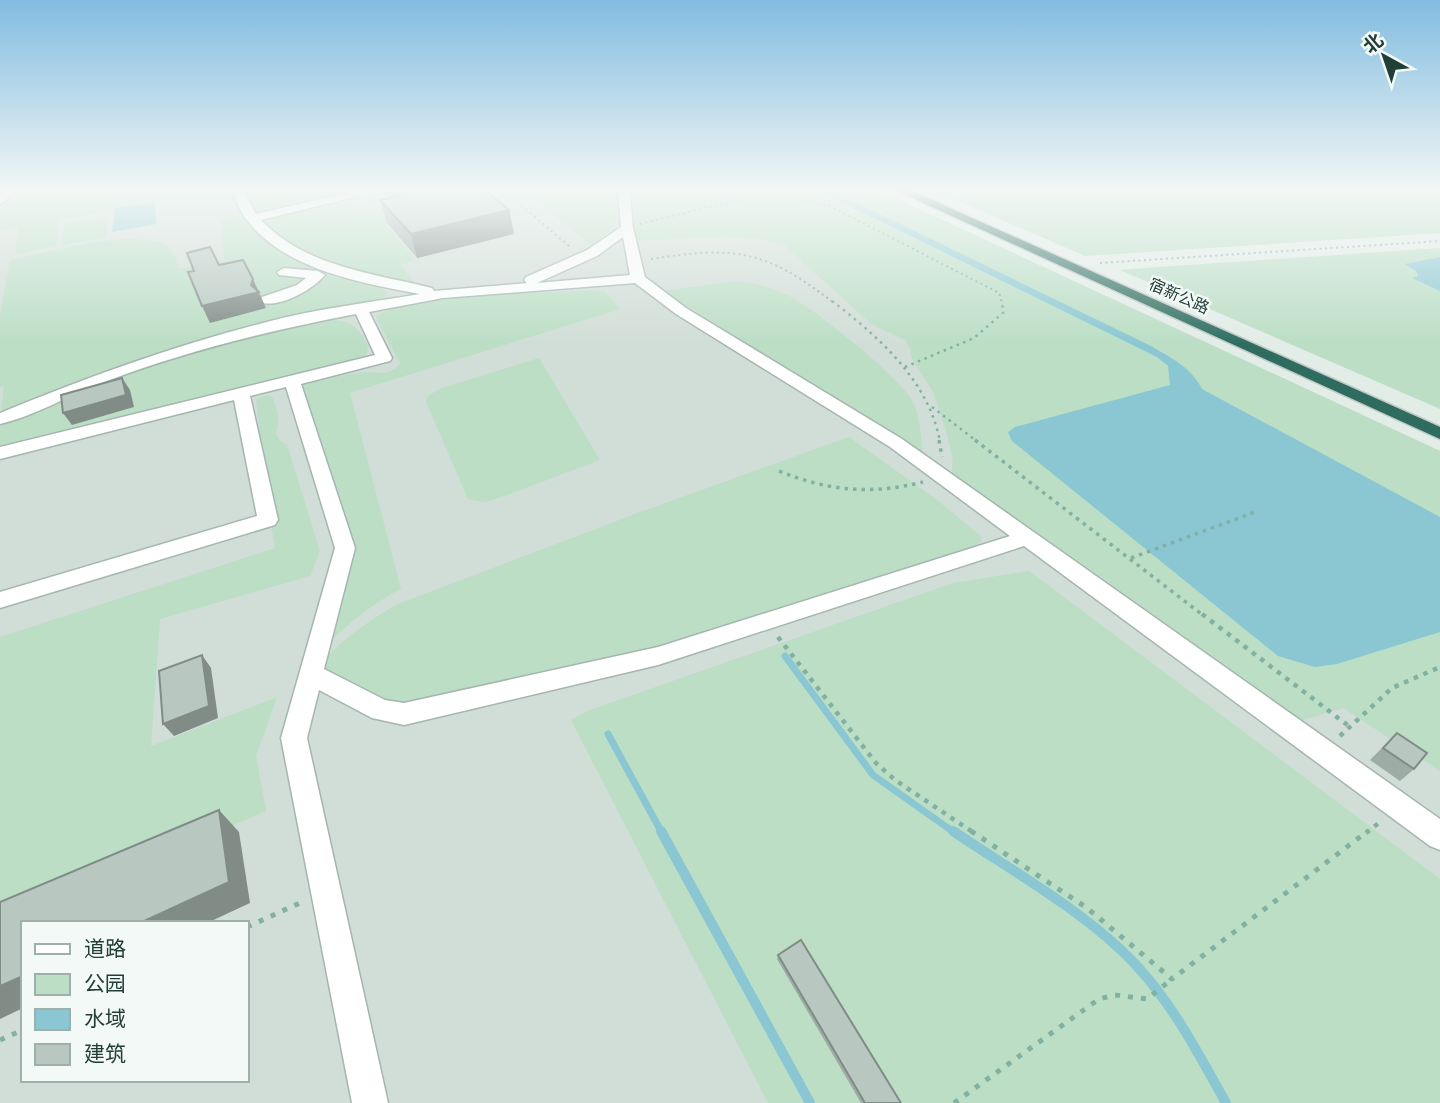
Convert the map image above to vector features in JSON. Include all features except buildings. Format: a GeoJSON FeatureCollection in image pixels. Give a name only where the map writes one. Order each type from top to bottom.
{"type":"FeatureCollection","features":[{"type":"Feature","properties":{"kind":"highway","name":"宿新公路"},"geometry":{"type":"LineString","coordinates":[[1017,242],[1440,434]]}},
{"type":"Feature","properties":{"kind":"highway","name":"宿新公路"},"geometry":{"type":"LineString","coordinates":[[1039,242],[1440,421]]}},
{"type":"Feature","properties":{"kind":"lane"},"geometry":{"type":"LineString","coordinates":[[281,242],[287,248],[341,270],[403,287],[443,294]]}},
{"type":"Feature","properties":{"kind":"lane"},"geometry":{"type":"LineString","coordinates":[[510,287],[552,272],[605,242]]}},
{"type":"Feature","properties":{"kind":"lane"},"geometry":{"type":"LineString","coordinates":[[630,242],[636,270],[681,310],[896,443],[1440,836]]}},
{"type":"Feature","properties":{"kind":"lane"},"geometry":{"type":"LineString","coordinates":[[284,272],[318,275],[341,270]]}},
{"type":"Feature","properties":{"kind":"lane"},"geometry":{"type":"LineString","coordinates":[[0,419],[92,381],[173,353],[267,326],[443,294],[636,270]]}},
{"type":"Feature","properties":{"kind":"lane"},"geometry":{"type":"LineString","coordinates":[[266,294],[302,288],[318,275]]}},
{"type":"Feature","properties":{"kind":"lane"},"geometry":{"type":"LineString","coordinates":[[0,453],[384,358],[360,308]]}},
{"type":"Feature","properties":{"kind":"lane"},"geometry":{"type":"LineString","coordinates":[[292,381],[345,548],[294,738],[370,1103]]}},
{"type":"Feature","properties":{"kind":"lane"},"geometry":{"type":"LineString","coordinates":[[0,600],[268,520],[241,393]]}},
{"type":"Feature","properties":{"kind":"lane"},"geometry":{"type":"LineString","coordinates":[[311,674],[381,710],[404,714],[659,656],[1027,538]]}},
{"type":"Feature","properties":{"kind":"path"},"geometry":{"type":"LineString","coordinates":[[565,242],[582,257]]}},
{"type":"Feature","properties":{"kind":"path"},"geometry":{"type":"LineString","coordinates":[[901,242],[999,293],[1004,312],[970,340],[930,353],[905,367]]}},
{"type":"Feature","properties":{"kind":"path"},"geometry":{"type":"LineString","coordinates":[[1088,264],[1415,242]]}},
{"type":"Feature","properties":{"kind":"path"},"geometry":{"type":"LineString","coordinates":[[636,270],[717,251],[763,259],[802,279],[873,336],[905,367],[930,405],[1350,727]]}},
{"type":"Feature","properties":{"kind":"path"},"geometry":{"type":"LineString","coordinates":[[779,471],[807,483],[873,493],[898,489],[939,474],[942,459],[930,405]]}},
{"type":"Feature","properties":{"kind":"path"},"geometry":{"type":"LineString","coordinates":[[1131,558],[1255,512]]}},
{"type":"Feature","properties":{"kind":"path"},"geometry":{"type":"LineString","coordinates":[[766,621],[876,763],[895,780],[1087,908],[1172,979]]}},
{"type":"Feature","properties":{"kind":"path"},"geometry":{"type":"LineString","coordinates":[[1324,752],[1392,688],[1440,667]]}},
{"type":"Feature","properties":{"kind":"path"},"geometry":{"type":"LineString","coordinates":[[954,1103],[1099,999],[1115,995],[1148,997],[1399,807]]}},
{"type":"Feature","properties":{"kind":"path"},"geometry":{"type":"LineString","coordinates":[[248,928],[326,892]]}},
{"type":"Feature","properties":{"kind":"path"},"geometry":{"type":"LineString","coordinates":[[0,1040],[21,1031]]}},
{"type":"Feature","properties":{"kind":"shaded area"},"geometry":{"type":"Polygon","coordinates":[[[0,242],[991,242],[1440,451],[1440,1103],[0,1103],[0,242]]]}},
{"type":"Feature","properties":{"kind":"green space"},"geometry":{"type":"Polygon","coordinates":[[[17,242],[56,242],[56,246],[15,254],[17,242]]]}},
{"type":"Feature","properties":{"kind":"green space"},"geometry":{"type":"Polygon","coordinates":[[[97,242],[158,242],[171,249],[176,256],[178,269],[224,260],[223,242],[269,242],[296,260],[321,271],[369,284],[387,292],[384,297],[372,302],[258,326],[4,412],[1,410],[4,386],[0,387],[0,316],[10,260],[97,242]]]}},
{"type":"Feature","properties":{"kind":"green space"},"geometry":{"type":"Polygon","coordinates":[[[291,242],[401,242],[415,260],[400,265],[417,285],[352,270],[299,249],[291,242]]]}},
{"type":"Feature","properties":{"kind":"green space"},"geometry":{"type":"Polygon","coordinates":[[[776,242],[991,242],[1440,451],[1440,771],[1343,708],[1294,723],[951,478],[953,460],[933,392],[912,359],[905,340],[871,324],[783,244],[776,242]]]}},
{"type":"Feature","properties":{"kind":"green space"},"geometry":{"type":"Polygon","coordinates":[[[1054,242],[1294,242],[1085,256],[1054,242]]]}},
{"type":"Feature","properties":{"kind":"green space"},"geometry":{"type":"Polygon","coordinates":[[[1440,248],[1440,409],[1120,270],[1157,267],[1440,248]]]}},
{"type":"Feature","properties":{"kind":"green space"},"geometry":{"type":"Polygon","coordinates":[[[735,281],[764,286],[791,297],[836,329],[888,373],[910,397],[916,409],[923,454],[663,291],[735,281]]]}},
{"type":"Feature","properties":{"kind":"green space"},"geometry":{"type":"Polygon","coordinates":[[[594,290],[605,292],[620,309],[350,393],[401,589],[360,615],[324,647],[352,547],[299,386],[344,375],[385,373],[395,369],[400,363],[376,317],[391,309],[446,299],[594,290]]]}},
{"type":"Feature","properties":{"kind":"green space"},"geometry":{"type":"Polygon","coordinates":[[[322,320],[341,321],[356,328],[367,345],[366,355],[358,361],[0,450],[0,426],[77,392],[198,350],[322,320]]]}},
{"type":"Feature","properties":{"kind":"green space"},"geometry":{"type":"Polygon","coordinates":[[[539,358],[600,460],[493,500],[483,502],[468,499],[426,402],[429,395],[442,388],[539,358]]]}},
{"type":"Feature","properties":{"kind":"green space"},"geometry":{"type":"Polygon","coordinates":[[[268,395],[273,398],[277,411],[276,434],[280,441],[287,445],[320,551],[310,576],[160,619],[151,746],[277,697],[256,756],[266,811],[0,924],[0,637],[275,548],[256,433],[259,427],[256,399],[268,395]]]}},
{"type":"Feature","properties":{"kind":"green space"},"geometry":{"type":"Polygon","coordinates":[[[849,437],[936,499],[982,537],[980,542],[966,551],[660,649],[407,706],[384,701],[363,692],[325,668],[325,658],[342,642],[398,604],[635,514],[849,437]]]}},
{"type":"Feature","properties":{"kind":"green space"},"geometry":{"type":"Polygon","coordinates":[[[1029,571],[1440,879],[1440,1103],[768,1103],[571,720],[590,710],[953,583],[1029,571]]]}},
{"type":"Feature","properties":{"kind":"water"},"geometry":{"type":"Polygon","coordinates":[[[924,242],[938,242],[1149,345],[1186,369],[1202,389],[1440,517],[1440,632],[1337,664],[1315,667],[1278,656],[1012,441],[1008,432],[1015,427],[1170,385],[1168,366],[1157,357],[924,242]]]}},
{"type":"Feature","properties":{"kind":"water"},"geometry":{"type":"Polygon","coordinates":[[[1440,257],[1440,291],[1412,278],[1418,276],[1416,271],[1405,264],[1440,257]]]}},
{"type":"Feature","properties":{"kind":"waterway"},"geometry":{"type":"LineString","coordinates":[[785,656],[873,775],[955,833]]}},
{"type":"Feature","properties":{"kind":"waterway"},"geometry":{"type":"LineString","coordinates":[[608,734],[662,833]]}},
{"type":"Feature","properties":{"kind":"waterway"},"geometry":{"type":"LineString","coordinates":[[661,831],[810,1103]]}},
{"type":"Feature","properties":{"kind":"waterway"},"geometry":{"type":"LineString","coordinates":[[953,831],[1024,877],[1116,945],[1149,979],[1173,1013],[1226,1103]]}}]}
